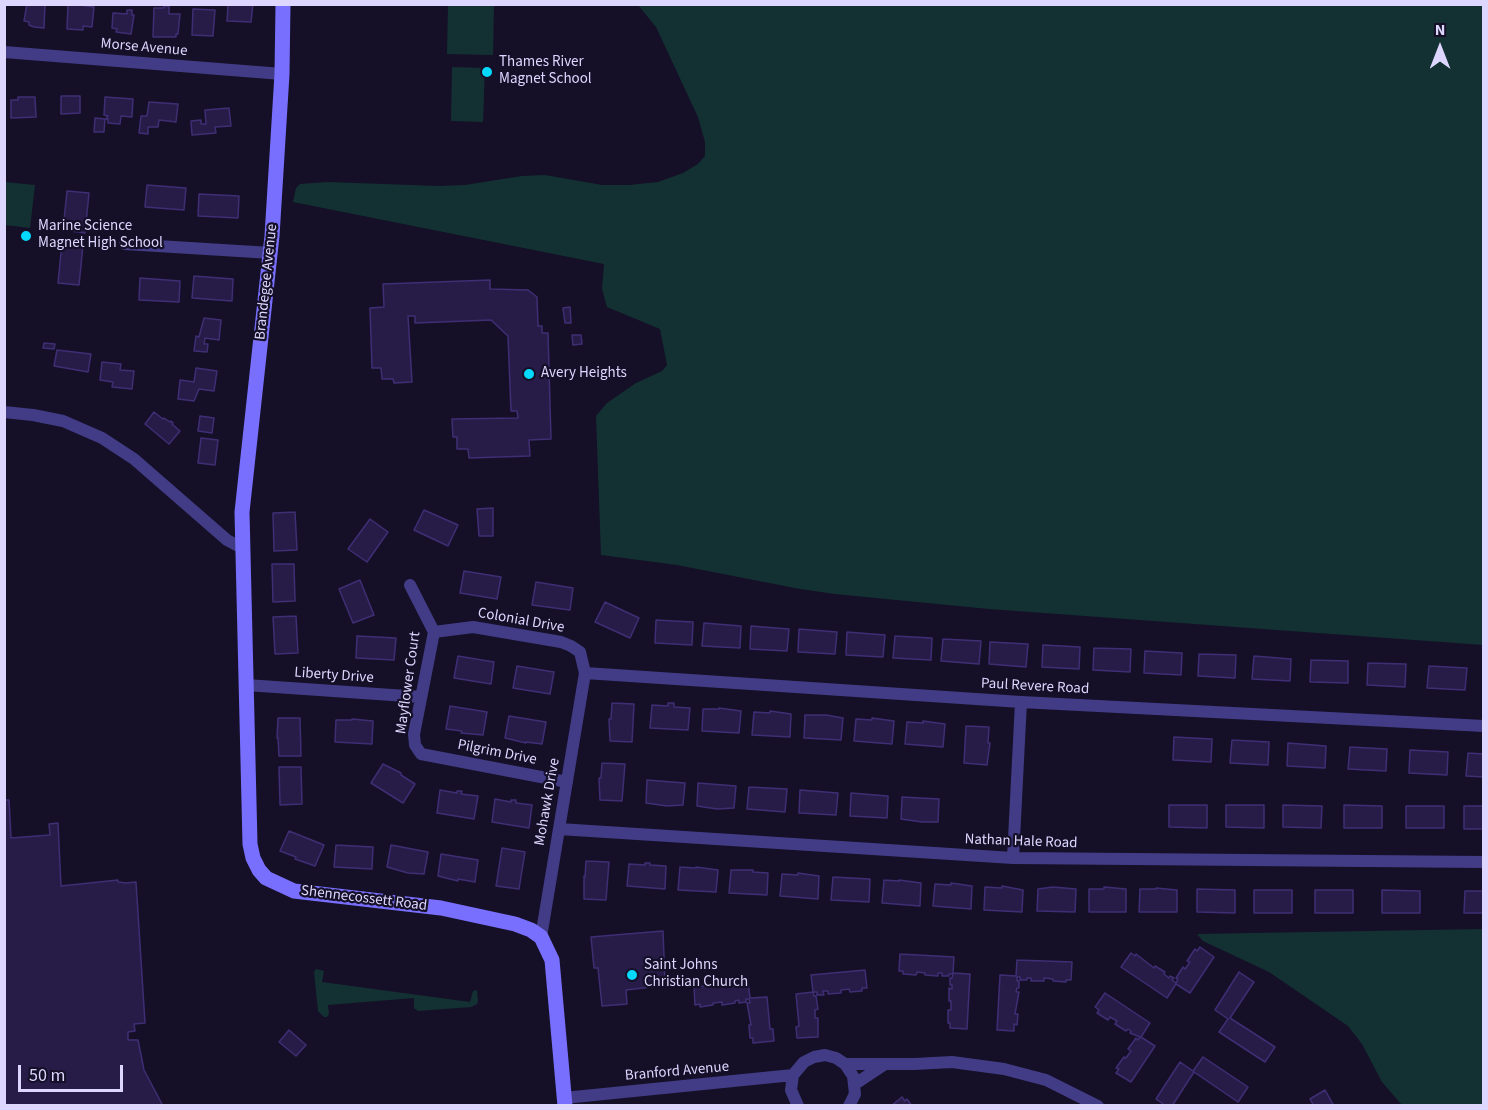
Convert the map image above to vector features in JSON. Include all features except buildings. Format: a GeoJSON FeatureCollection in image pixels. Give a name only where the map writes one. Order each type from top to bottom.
{"type":"FeatureCollection","features":[{"type":"Feature","properties":{"kind":"street","name":"Brandegee Avenue"},"geometry":{"type":"LineString","coordinates":[[242,553],[242,512],[271,253],[282,74],[283,4]]}},
{"type":"Feature","properties":{"kind":"street","name":"Morse Avenue"},"geometry":{"type":"LineString","coordinates":[[4,52],[282,74]]}},
{"type":"Feature","properties":{"kind":"street"},"geometry":{"type":"LineString","coordinates":[[125,244],[271,253]]}},
{"type":"Feature","properties":{"kind":"street"},"geometry":{"type":"LineString","coordinates":[[4,412],[33,415],[63,422],[102,438],[134,459],[242,553]]}},
{"type":"Feature","properties":{"kind":"street","name":"Shennecossett Road"},"geometry":{"type":"LineString","coordinates":[[242,553],[250,844],[256,864],[266,878],[285,888],[303,893],[441,908],[486,917],[515,924],[541,937]]}},
{"type":"Feature","properties":{"kind":"street","name":"Mayflower Court"},"geometry":{"type":"LineString","coordinates":[[410,585],[434,632],[414,734],[415,745],[422,754]]}},
{"type":"Feature","properties":{"kind":"street","name":"Colonial Drive"},"geometry":{"type":"LineString","coordinates":[[434,632],[473,627],[561,642],[571,645],[580,652],[585,673]]}},
{"type":"Feature","properties":{"kind":"street","name":"Paul Revere Road"},"geometry":{"type":"LineString","coordinates":[[585,673],[1021,702],[1484,726]]}},
{"type":"Feature","properties":{"kind":"street","name":"Mohawk Drive"},"geometry":{"type":"LineString","coordinates":[[541,937],[585,673]]}},
{"type":"Feature","properties":{"kind":"street","name":"Liberty Drive"},"geometry":{"type":"LineString","coordinates":[[246,685],[421,697]]}},
{"type":"Feature","properties":{"kind":"street"},"geometry":{"type":"LineString","coordinates":[[1013,858],[1021,702]]}},
{"type":"Feature","properties":{"kind":"street","name":"Pilgrim Drive"},"geometry":{"type":"LineString","coordinates":[[422,754],[567,782]]}},
{"type":"Feature","properties":{"kind":"street","name":"Nathan Hale Road"},"geometry":{"type":"LineString","coordinates":[[559,829],[1013,858],[1484,862]]}},
{"type":"Feature","properties":{"kind":"street"},"geometry":{"type":"LineString","coordinates":[[541,937],[552,960],[565,1102]]}},
{"type":"Feature","properties":{"kind":"street"},"geometry":{"type":"LineString","coordinates":[[798,1106],[791,1090],[793,1075],[804,1062],[825,1055],[836,1058],[850,1070],[855,1084],[855,1094],[849,1106]]}},
{"type":"Feature","properties":{"kind":"street"},"geometry":{"type":"LineString","coordinates":[[845,1064],[952,1062],[1004,1069],[1046,1080],[1098,1106]]}},
{"type":"Feature","properties":{"kind":"street"},"geometry":{"type":"LineString","coordinates":[[855,1084],[885,1064]]}},
{"type":"Feature","properties":{"kind":"street","name":"Branford Avenue"},"geometry":{"type":"LineString","coordinates":[[565,1102],[793,1075]]}},
{"type":"Feature","properties":{"kind":"green space"},"geometry":{"type":"Polygon","coordinates":[[[448,5],[494,5],[493,55],[447,54],[448,5]]]}},
{"type":"Feature","properties":{"kind":"green space"},"geometry":{"type":"Polygon","coordinates":[[[638,5],[1483,5],[1483,645],[989,609],[835,594],[677,565],[601,555],[596,416],[607,403],[636,383],[662,371],[667,365],[660,329],[607,307],[602,289],[604,264],[293,202],[296,188],[300,184],[328,182],[439,186],[545,175],[602,185],[629,185],[658,182],[683,173],[698,164],[705,156],[705,142],[698,117],[656,27],[638,5]]]}},
{"type":"Feature","properties":{"kind":"green space"},"geometry":{"type":"Polygon","coordinates":[[[452,67],[485,68],[483,122],[451,121],[452,67]]]}},
{"type":"Feature","properties":{"kind":"green space"},"geometry":{"type":"Polygon","coordinates":[[[5,182],[35,185],[30,228],[5,225],[5,182]]]}},
{"type":"Feature","properties":{"kind":"green space"},"geometry":{"type":"Polygon","coordinates":[[[1483,929],[1483,1106],[1402,1105],[1382,1082],[1362,1044],[1348,1026],[1269,972],[1203,941],[1197,934],[1483,929]]]}},
{"type":"Feature","properties":{"kind":"green space"},"geometry":{"type":"Polygon","coordinates":[[[316,969],[324,971],[322,982],[470,1002],[473,991],[477,990],[478,1001],[471,1007],[418,1011],[414,1008],[414,998],[328,1005],[329,1014],[324,1017],[318,1011],[314,972],[316,969]]]}},
{"type":"Feature","properties":{"kind":"place","name":"Thames River Magnet School"},"geometry":{"type":"Point","coordinates":[487,72]}},
{"type":"Feature","properties":{"kind":"place","name":"Marine Science Magnet High School"},"geometry":{"type":"Point","coordinates":[26,236]}},
{"type":"Feature","properties":{"kind":"place","name":"Avery Heights"},"geometry":{"type":"Point","coordinates":[529,374]}},
{"type":"Feature","properties":{"kind":"place","name":"Saint Johns Christian Church"},"geometry":{"type":"Point","coordinates":[632,975]}}]}
